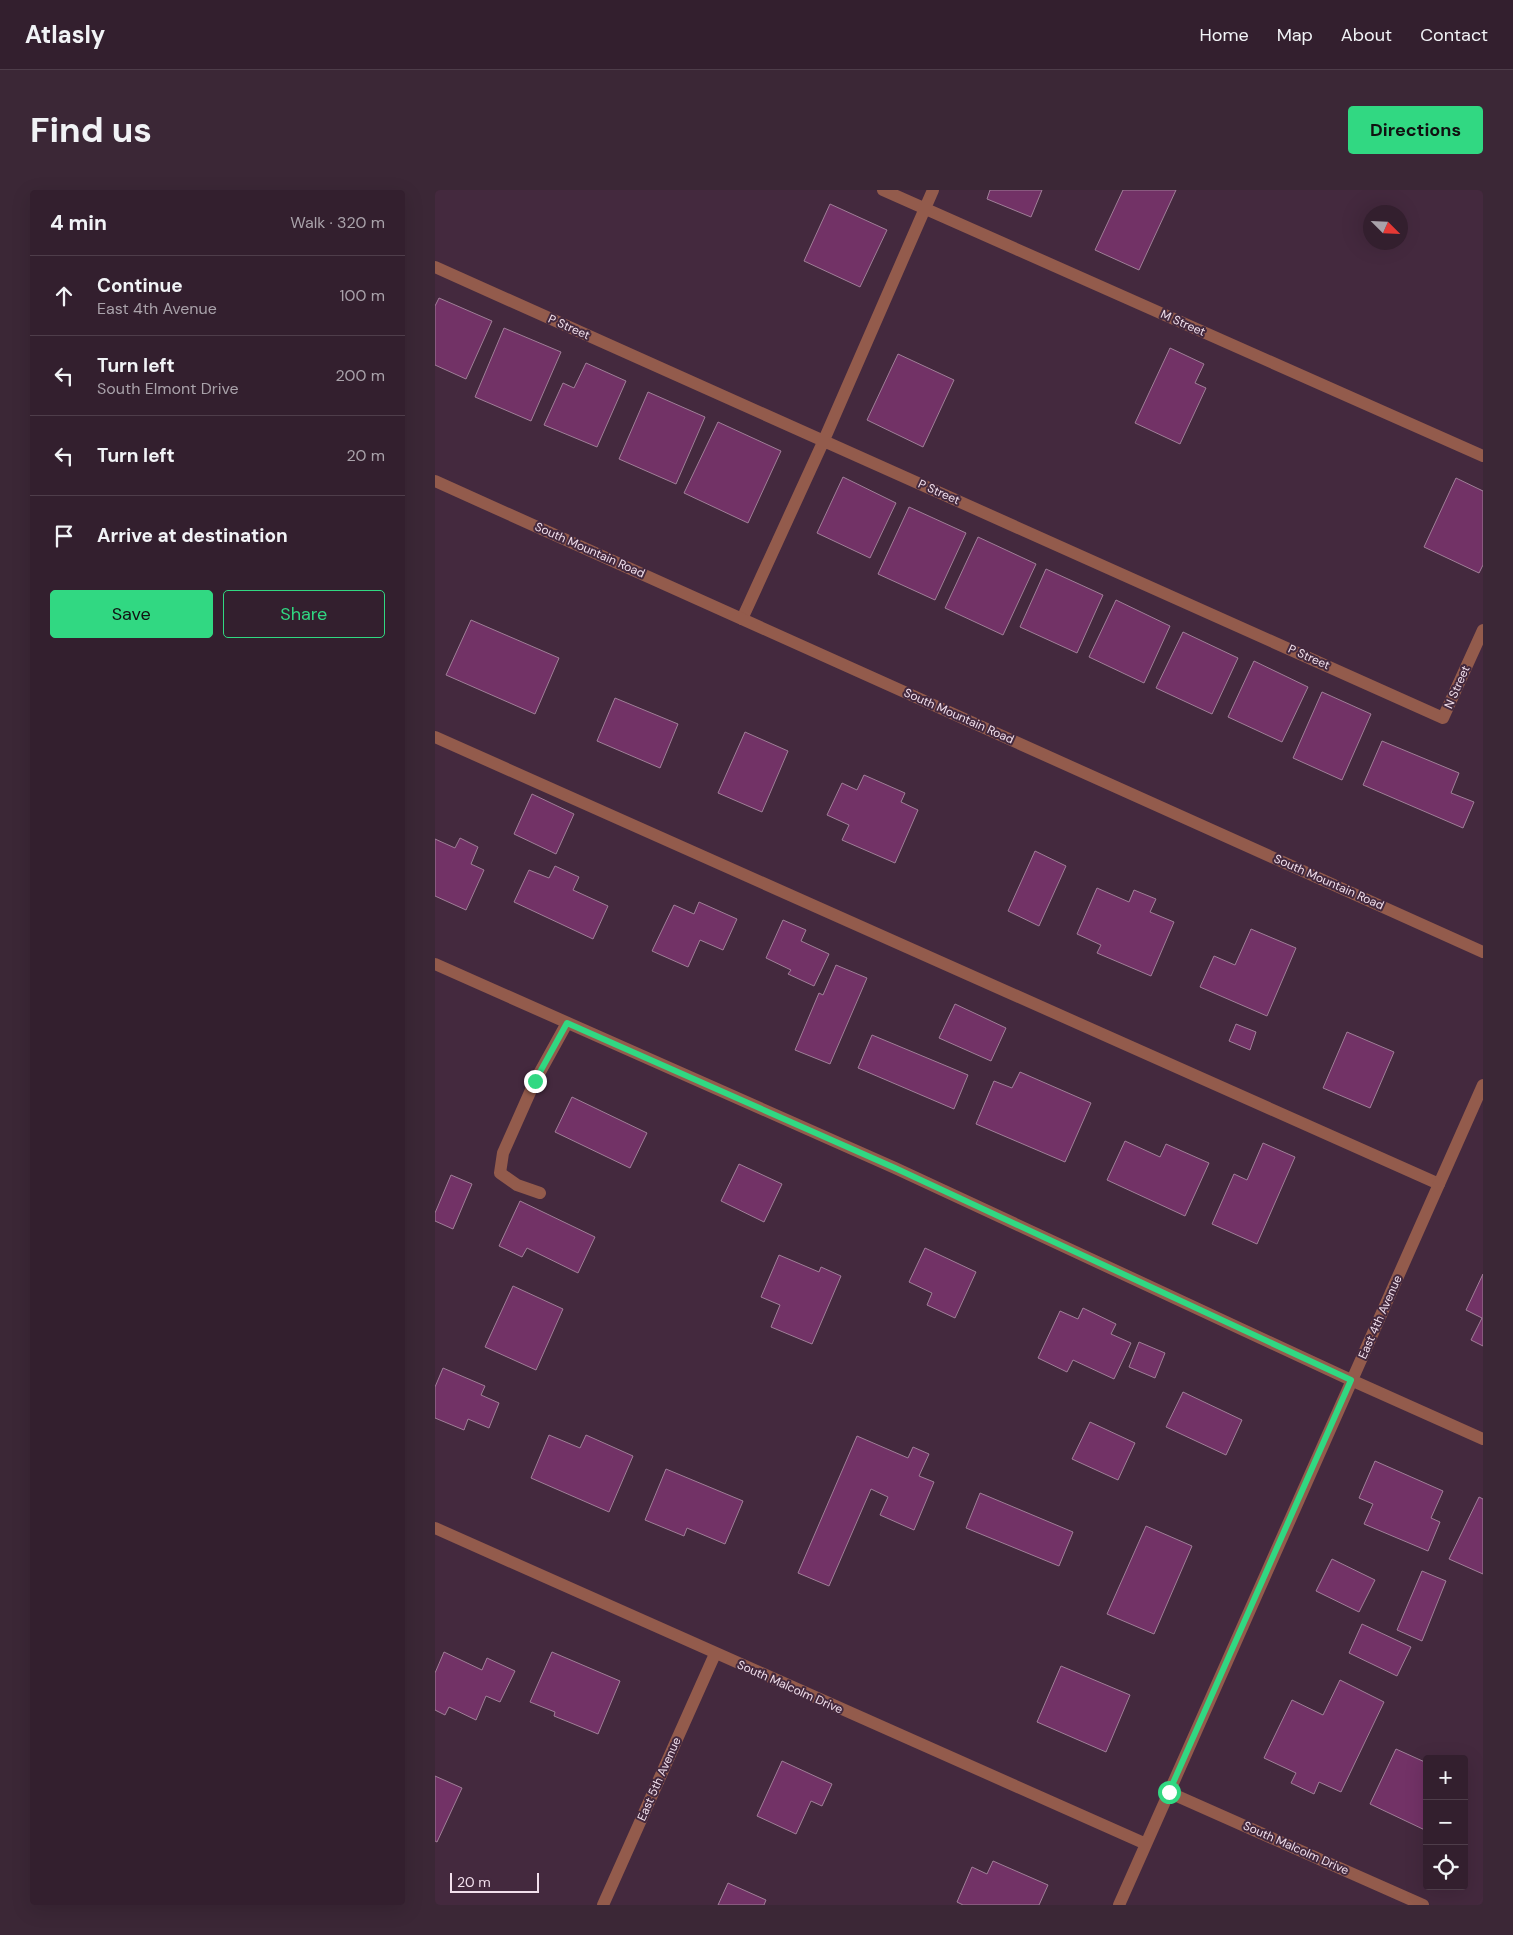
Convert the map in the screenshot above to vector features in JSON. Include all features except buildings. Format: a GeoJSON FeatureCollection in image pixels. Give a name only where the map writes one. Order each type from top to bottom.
{"type":"FeatureCollection","features":[{"type":"Feature","properties":{"kind":"street","name":"M Street"},"geometry":{"type":"LineString","coordinates":[[883,190],[1483,456]]}},
{"type":"Feature","properties":{"kind":"street"},"geometry":{"type":"LineString","coordinates":[[742,618],[824,440],[933,190]]}},
{"type":"Feature","properties":{"kind":"street","name":"P Street"},"geometry":{"type":"LineString","coordinates":[[435,267],[1443,718]]}},
{"type":"Feature","properties":{"kind":"street","name":"South Mountain Road"},"geometry":{"type":"LineString","coordinates":[[435,481],[1483,952]]}},
{"type":"Feature","properties":{"kind":"street","name":"N Street"},"geometry":{"type":"LineString","coordinates":[[1443,718],[1483,630]]}},
{"type":"Feature","properties":{"kind":"street"},"geometry":{"type":"LineString","coordinates":[[435,737],[1439,1184]]}},
{"type":"Feature","properties":{"kind":"street"},"geometry":{"type":"LineString","coordinates":[[435,964],[895,1168],[1351,1380],[1483,1439]]}},
{"type":"Feature","properties":{"kind":"street"},"geometry":{"type":"LineString","coordinates":[[540,1193],[517,1185],[500,1173],[503,1153],[535,1081],[567,1023]]}},
{"type":"Feature","properties":{"kind":"street","name":"East 4th Avenue"},"geometry":{"type":"LineString","coordinates":[[1119,1905],[1483,1085]]}},
{"type":"Feature","properties":{"kind":"street","name":"South Malcolm Drive"},"geometry":{"type":"LineString","coordinates":[[435,1528],[1146,1844]]}},
{"type":"Feature","properties":{"kind":"street","name":"East 5th Avenue"},"geometry":{"type":"LineString","coordinates":[[603,1905],[715,1654]]}},
{"type":"Feature","properties":{"kind":"street","name":"South Malcolm Drive"},"geometry":{"type":"LineString","coordinates":[[1169,1792],[1423,1905]]}},
{"type":"Feature","properties":{"kind":"route"},"geometry":{"type":"LineString","coordinates":[[535,1081],[567,1023],[895,1168],[1351,1380],[1169,1792]]}}]}
